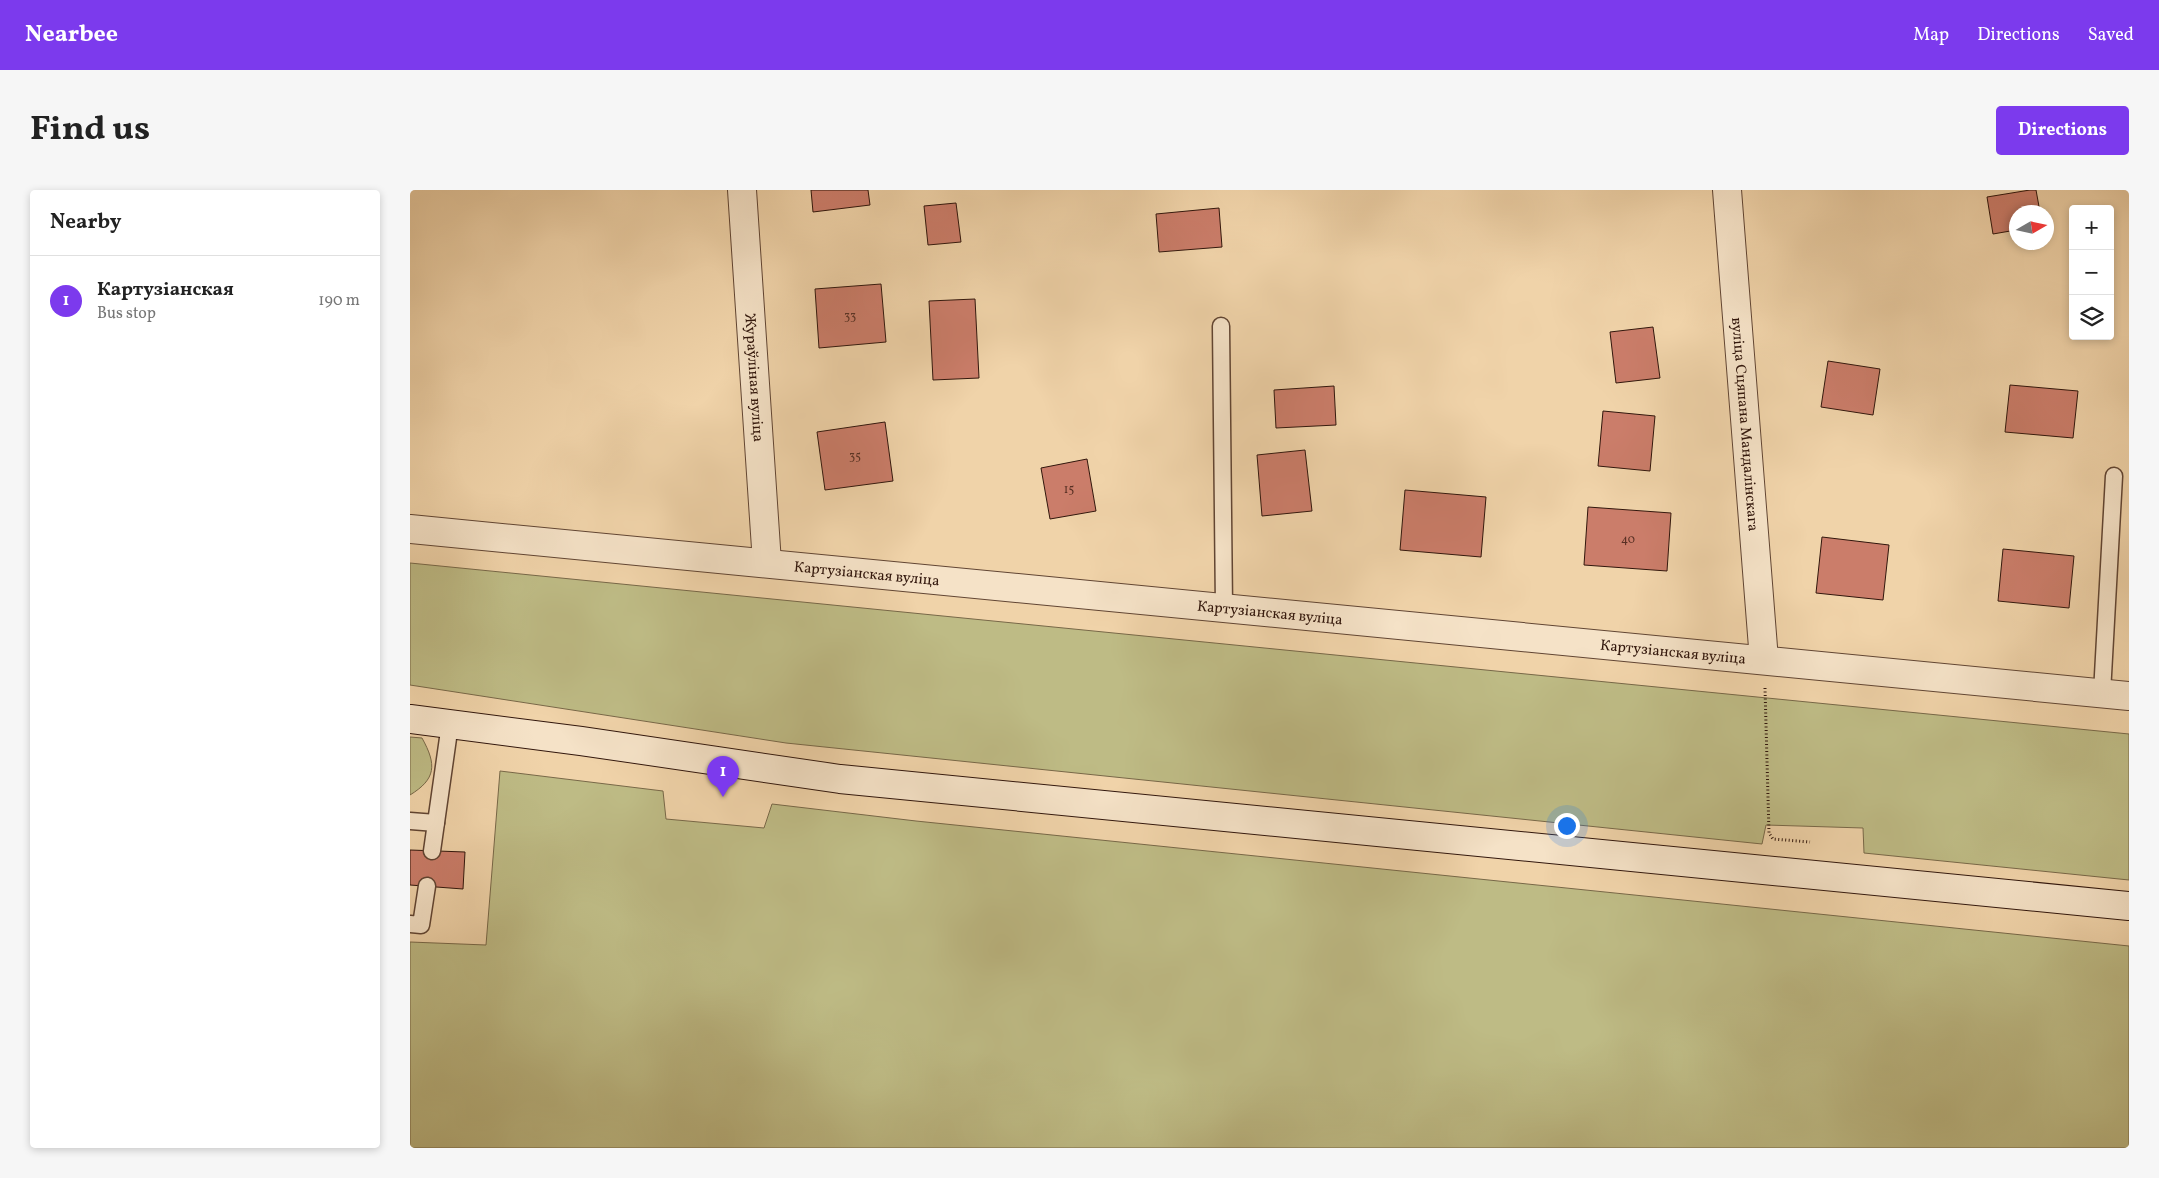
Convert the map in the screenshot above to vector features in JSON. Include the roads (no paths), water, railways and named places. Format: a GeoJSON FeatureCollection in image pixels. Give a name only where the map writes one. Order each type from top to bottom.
{"type":"FeatureCollection","features":[{"type":"Feature","properties":{"kind":"street","name":"Жураўліная вуліца"},"geometry":{"type":"LineString","coordinates":[[742,190],[767,563]]}},
{"type":"Feature","properties":{"kind":"street","name":"вуліца Сцяпана Мандалінскага"},"geometry":{"type":"LineString","coordinates":[[1727,190],[1764,660]]}},
{"type":"Feature","properties":{"kind":"street","name":"Картузіанская вуліца"},"geometry":{"type":"LineString","coordinates":[[410,529],[2129,696]]}},
{"type":"Feature","properties":{"kind":"street"},"geometry":{"type":"LineString","coordinates":[[410,719],[840,779],[2129,906]]}},
{"type":"Feature","properties":{"kind":"lane"},"geometry":{"type":"LineString","coordinates":[[1221,326],[1224,608]]}},
{"type":"Feature","properties":{"kind":"lane"},"geometry":{"type":"LineString","coordinates":[[2102,693],[2114,476]]}},
{"type":"Feature","properties":{"kind":"lane"},"geometry":{"type":"LineString","coordinates":[[432,851],[450,724]]}},
{"type":"Feature","properties":{"kind":"lane"},"geometry":{"type":"LineString","coordinates":[[410,821],[436,823]]}},
{"type":"Feature","properties":{"kind":"lane"},"geometry":{"type":"LineString","coordinates":[[410,924],[421,925],[427,886]]}},
{"type":"Feature","properties":{"kind":"place","name":"Картузіанская"},"geometry":{"type":"Point","coordinates":[723,797]}}]}
